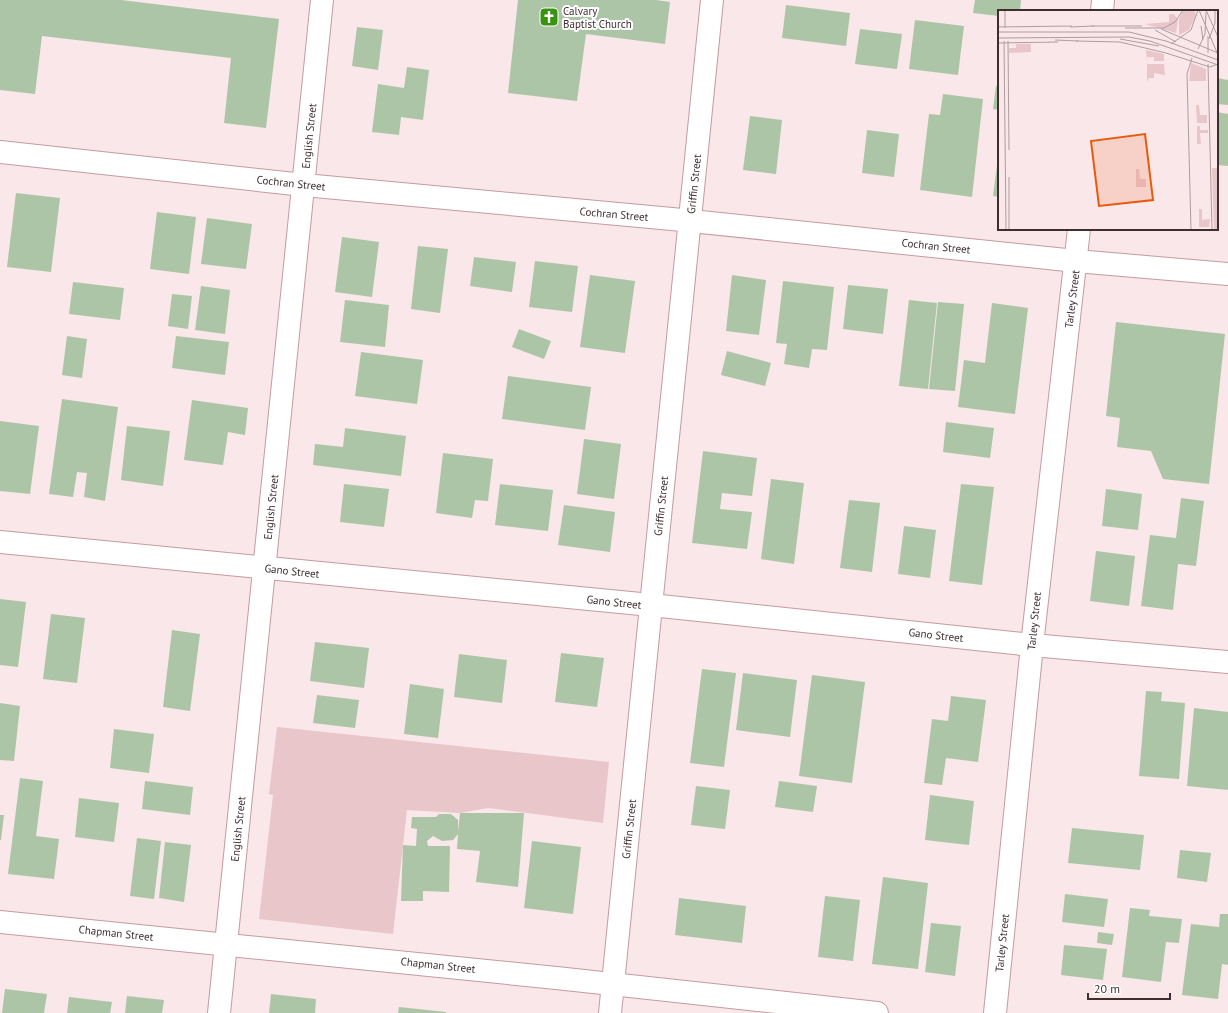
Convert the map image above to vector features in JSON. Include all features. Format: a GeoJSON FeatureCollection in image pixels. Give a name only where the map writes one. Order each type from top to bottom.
{"type":"FeatureCollection","features":[{"type":"Feature","properties":{"kind":"street","name":"English Street"},"geometry":{"type":"LineString","coordinates":[[219,1013],[322,0]]}},
{"type":"Feature","properties":{"kind":"street","name":"Griffin Street"},"geometry":{"type":"LineString","coordinates":[[610,1013],[712,0]]}},
{"type":"Feature","properties":{"kind":"street"},"geometry":{"type":"LineString","coordinates":[[1102,10],[1103,0]]}},
{"type":"Feature","properties":{"kind":"street","name":"Cochran Street"},"geometry":{"type":"LineString","coordinates":[[0,152],[1076,261],[1228,274]]}},
{"type":"Feature","properties":{"kind":"street","name":"Tarley Street"},"geometry":{"type":"LineString","coordinates":[[995,1013],[1032,645],[1079,230]]}},
{"type":"Feature","properties":{"kind":"street","name":"Gano Street"},"geometry":{"type":"LineString","coordinates":[[0,542],[651,605],[1032,645],[1228,662]]}},
{"type":"Feature","properties":{"kind":"street","name":"Chapman Street"},"geometry":{"type":"LineString","coordinates":[[0,922],[226,943],[876,1013]]}},
{"type":"Feature","properties":{"kind":"shaded area"},"geometry":{"type":"Polygon","coordinates":[[[277,727],[609,762],[603,823],[488,808],[460,813],[407,810],[393,934],[259,919],[273,795],[269,794],[277,727]]]}},
{"type":"Feature","properties":{"kind":"building"},"geometry":{"type":"Polygon","coordinates":[[[0,0],[121,0],[279,19],[266,128],[224,123],[231,58],[42,36],[35,94],[0,90],[0,0]]]}},
{"type":"Feature","properties":{"kind":"building"},"geometry":{"type":"Polygon","coordinates":[[[518,0],[656,0],[670,2],[665,44],[586,34],[577,101],[508,93],[518,0]]]}},
{"type":"Feature","properties":{"kind":"building"},"geometry":{"type":"Polygon","coordinates":[[[975,0],[1021,0],[1020,10],[998,10],[998,16],[973,13],[975,0]]]}},
{"type":"Feature","properties":{"kind":"building"},"geometry":{"type":"Polygon","coordinates":[[[786,5],[850,13],[846,46],[782,38],[786,5]]]}},
{"type":"Feature","properties":{"kind":"building"},"geometry":{"type":"Polygon","coordinates":[[[915,20],[964,26],[958,75],[909,69],[915,20]]]}},
{"type":"Feature","properties":{"kind":"building"},"geometry":{"type":"Polygon","coordinates":[[[357,27],[383,30],[378,70],[352,66],[357,27]]]}},
{"type":"Feature","properties":{"kind":"building"},"geometry":{"type":"Polygon","coordinates":[[[860,29],[902,34],[897,69],[855,64],[860,29]]]}},
{"type":"Feature","properties":{"kind":"building"},"geometry":{"type":"Polygon","coordinates":[[[407,67],[429,70],[423,120],[401,117],[399,135],[372,132],[378,84],[404,88],[407,67]]]}},
{"type":"Feature","properties":{"kind":"building"},"geometry":{"type":"Polygon","coordinates":[[[1218,78],[1228,80],[1228,105],[1218,104],[1218,78]]]}},
{"type":"Feature","properties":{"kind":"building"},"geometry":{"type":"Polygon","coordinates":[[[996,86],[998,87],[998,110],[993,109],[996,86]]]}},
{"type":"Feature","properties":{"kind":"building"},"geometry":{"type":"Polygon","coordinates":[[[943,94],[983,99],[972,197],[920,190],[929,114],[940,115],[943,94]]]}},
{"type":"Feature","properties":{"kind":"building"},"geometry":{"type":"Polygon","coordinates":[[[1218,112],[1228,114],[1228,166],[1218,165],[1218,112]]]}},
{"type":"Feature","properties":{"kind":"building"},"geometry":{"type":"Polygon","coordinates":[[[750,116],[782,120],[776,174],[743,170],[750,116]]]}},
{"type":"Feature","properties":{"kind":"building"},"geometry":{"type":"Polygon","coordinates":[[[867,130],[899,134],[894,177],[862,173],[867,130]]]}},
{"type":"Feature","properties":{"kind":"building"},"geometry":{"type":"Polygon","coordinates":[[[998,158],[998,197],[993,196],[998,158]]]}},
{"type":"Feature","properties":{"kind":"building"},"geometry":{"type":"Polygon","coordinates":[[[16,193],[60,198],[51,272],[7,267],[16,193]]]}},
{"type":"Feature","properties":{"kind":"building"},"geometry":{"type":"Polygon","coordinates":[[[157,212],[196,217],[189,274],[150,269],[157,212]]]}},
{"type":"Feature","properties":{"kind":"building"},"geometry":{"type":"Polygon","coordinates":[[[207,218],[252,224],[246,269],[201,264],[207,218]]]}},
{"type":"Feature","properties":{"kind":"building"},"geometry":{"type":"Polygon","coordinates":[[[342,237],[379,242],[372,297],[335,292],[342,237]]]}},
{"type":"Feature","properties":{"kind":"building"},"geometry":{"type":"Polygon","coordinates":[[[418,246],[448,249],[440,313],[411,309],[418,246]]]}},
{"type":"Feature","properties":{"kind":"building"},"geometry":{"type":"Polygon","coordinates":[[[474,257],[516,262],[512,292],[470,286],[474,257]]]}},
{"type":"Feature","properties":{"kind":"building"},"geometry":{"type":"Polygon","coordinates":[[[535,261],[578,266],[572,312],[529,307],[535,261]]]}},
{"type":"Feature","properties":{"kind":"building"},"geometry":{"type":"Polygon","coordinates":[[[590,275],[635,281],[625,353],[580,347],[590,275]]]}},
{"type":"Feature","properties":{"kind":"building"},"geometry":{"type":"Polygon","coordinates":[[[732,275],[766,280],[759,335],[726,331],[732,275]]]}},
{"type":"Feature","properties":{"kind":"building"},"geometry":{"type":"Polygon","coordinates":[[[783,281],[834,287],[827,350],[812,349],[809,368],[784,364],[787,344],[776,343],[783,281]]]}},
{"type":"Feature","properties":{"kind":"building"},"geometry":{"type":"Polygon","coordinates":[[[73,282],[124,288],[120,320],[69,314],[73,282]]]}},
{"type":"Feature","properties":{"kind":"building"},"geometry":{"type":"Polygon","coordinates":[[[848,285],[888,289],[883,334],[843,329],[848,285]]]}},
{"type":"Feature","properties":{"kind":"building"},"geometry":{"type":"Polygon","coordinates":[[[201,286],[230,290],[225,334],[195,330],[201,286]]]}},
{"type":"Feature","properties":{"kind":"building"},"geometry":{"type":"Polygon","coordinates":[[[172,294],[192,296],[188,329],[168,326],[172,294]]]}},
{"type":"Feature","properties":{"kind":"building"},"geometry":{"type":"Polygon","coordinates":[[[345,300],[389,305],[385,347],[340,342],[345,300]]]}},
{"type":"Feature","properties":{"kind":"building"},"geometry":{"type":"Polygon","coordinates":[[[909,300],[937,303],[928,389],[899,386],[909,300]]]}},
{"type":"Feature","properties":{"kind":"building"},"geometry":{"type":"Polygon","coordinates":[[[938,302],[964,304],[955,391],[929,389],[938,302]]]}},
{"type":"Feature","properties":{"kind":"building"},"geometry":{"type":"Polygon","coordinates":[[[992,303],[1028,308],[1015,414],[958,407],[964,360],[985,363],[992,303]]]}},
{"type":"Feature","properties":{"kind":"building"},"geometry":{"type":"Polygon","coordinates":[[[1116,322],[1225,334],[1209,484],[1163,479],[1151,451],[1117,447],[1120,418],[1106,416],[1116,322]]]}},
{"type":"Feature","properties":{"kind":"building"},"geometry":{"type":"Polygon","coordinates":[[[519,329],[551,341],[544,359],[512,347],[519,329]]]}},
{"type":"Feature","properties":{"kind":"building"},"geometry":{"type":"Polygon","coordinates":[[[67,336],[87,339],[82,378],[62,375],[67,336]]]}},
{"type":"Feature","properties":{"kind":"building"},"geometry":{"type":"Polygon","coordinates":[[[176,336],[229,342],[225,375],[172,368],[176,336]]]}},
{"type":"Feature","properties":{"kind":"building"},"geometry":{"type":"Polygon","coordinates":[[[727,351],[771,363],[765,386],[721,375],[727,351]]]}},
{"type":"Feature","properties":{"kind":"building"},"geometry":{"type":"Polygon","coordinates":[[[361,352],[423,360],[417,404],[355,396],[361,352]]]}},
{"type":"Feature","properties":{"kind":"building"},"geometry":{"type":"Polygon","coordinates":[[[508,376],[591,387],[585,430],[502,419],[508,376]]]}},
{"type":"Feature","properties":{"kind":"building"},"geometry":{"type":"Polygon","coordinates":[[[62,399],[118,407],[105,501],[84,497],[87,473],[77,472],[73,497],[49,494],[62,399]]]}},
{"type":"Feature","properties":{"kind":"building"},"geometry":{"type":"Polygon","coordinates":[[[192,400],[248,408],[245,435],[228,432],[223,465],[184,460],[192,400]]]}},
{"type":"Feature","properties":{"kind":"building"},"geometry":{"type":"Polygon","coordinates":[[[0,421],[39,426],[30,494],[0,491],[0,421]]]}},
{"type":"Feature","properties":{"kind":"building"},"geometry":{"type":"Polygon","coordinates":[[[946,422],[994,428],[990,458],[943,452],[946,422]]]}},
{"type":"Feature","properties":{"kind":"building"},"geometry":{"type":"Polygon","coordinates":[[[127,426],[170,431],[163,486],[121,480],[127,426]]]}},
{"type":"Feature","properties":{"kind":"building"},"geometry":{"type":"Polygon","coordinates":[[[345,428],[406,436],[401,476],[313,465],[315,444],[343,447],[345,428]]]}},
{"type":"Feature","properties":{"kind":"building"},"geometry":{"type":"Polygon","coordinates":[[[584,439],[621,444],[614,499],[577,494],[584,439]]]}},
{"type":"Feature","properties":{"kind":"building"},"geometry":{"type":"Polygon","coordinates":[[[703,451],[757,458],[752,496],[722,493],[720,509],[752,512],[747,549],[692,543],[703,451]]]}},
{"type":"Feature","properties":{"kind":"building"},"geometry":{"type":"Polygon","coordinates":[[[443,453],[493,459],[488,501],[475,500],[472,518],[436,513],[443,453]]]}},
{"type":"Feature","properties":{"kind":"building"},"geometry":{"type":"Polygon","coordinates":[[[771,479],[804,483],[794,564],[761,559],[771,479]]]}},
{"type":"Feature","properties":{"kind":"building"},"geometry":{"type":"Polygon","coordinates":[[[344,484],[389,489],[384,527],[340,522],[344,484]]]}},
{"type":"Feature","properties":{"kind":"building"},"geometry":{"type":"Polygon","coordinates":[[[500,484],[553,490],[548,531],[495,525],[500,484]]]}},
{"type":"Feature","properties":{"kind":"building"},"geometry":{"type":"Polygon","coordinates":[[[961,484],[994,487],[982,585],[949,581],[961,484]]]}},
{"type":"Feature","properties":{"kind":"building"},"geometry":{"type":"Polygon","coordinates":[[[1106,489],[1142,494],[1138,530],[1102,526],[1106,489]]]}},
{"type":"Feature","properties":{"kind":"building"},"geometry":{"type":"Polygon","coordinates":[[[1181,498],[1204,501],[1196,566],[1178,564],[1173,610],[1141,606],[1150,535],[1176,538],[1181,498]]]}},
{"type":"Feature","properties":{"kind":"building"},"geometry":{"type":"Polygon","coordinates":[[[849,500],[880,503],[872,572],[840,568],[849,500]]]}},
{"type":"Feature","properties":{"kind":"building"},"geometry":{"type":"Polygon","coordinates":[[[564,505],[615,512],[610,552],[558,545],[564,505]]]}},
{"type":"Feature","properties":{"kind":"building"},"geometry":{"type":"Polygon","coordinates":[[[904,526],[936,530],[930,578],[898,574],[904,526]]]}},
{"type":"Feature","properties":{"kind":"building"},"geometry":{"type":"Polygon","coordinates":[[[1096,551],[1135,556],[1129,606],[1090,601],[1096,551]]]}},
{"type":"Feature","properties":{"kind":"building"},"geometry":{"type":"Polygon","coordinates":[[[0,599],[26,602],[18,667],[0,665],[0,599]]]}},
{"type":"Feature","properties":{"kind":"building"},"geometry":{"type":"Polygon","coordinates":[[[51,614],[85,618],[77,683],[43,679],[51,614]]]}},
{"type":"Feature","properties":{"kind":"building"},"geometry":{"type":"Polygon","coordinates":[[[172,630],[200,634],[190,711],[163,707],[172,630]]]}},
{"type":"Feature","properties":{"kind":"building"},"geometry":{"type":"Polygon","coordinates":[[[315,642],[369,648],[364,688],[310,681],[315,642]]]}},
{"type":"Feature","properties":{"kind":"building"},"geometry":{"type":"Polygon","coordinates":[[[561,653],[604,658],[597,707],[555,702],[561,653]]]}},
{"type":"Feature","properties":{"kind":"building"},"geometry":{"type":"Polygon","coordinates":[[[459,654],[507,660],[502,703],[454,697],[459,654]]]}},
{"type":"Feature","properties":{"kind":"building"},"geometry":{"type":"Polygon","coordinates":[[[702,669],[736,673],[724,767],[690,763],[702,669]]]}},
{"type":"Feature","properties":{"kind":"building"},"geometry":{"type":"Polygon","coordinates":[[[743,673],[797,680],[790,737],[736,730],[743,673]]]}},
{"type":"Feature","properties":{"kind":"building"},"geometry":{"type":"Polygon","coordinates":[[[812,675],[865,682],[852,783],[799,776],[812,675]]]}},
{"type":"Feature","properties":{"kind":"building"},"geometry":{"type":"Polygon","coordinates":[[[410,684],[444,689],[438,738],[404,734],[410,684]]]}},
{"type":"Feature","properties":{"kind":"building"},"geometry":{"type":"Polygon","coordinates":[[[1146,691],[1162,692],[1161,701],[1185,703],[1179,779],[1139,776],[1146,691]]]}},
{"type":"Feature","properties":{"kind":"building"},"geometry":{"type":"Polygon","coordinates":[[[317,695],[359,700],[355,728],[313,723],[317,695]]]}},
{"type":"Feature","properties":{"kind":"building"},"geometry":{"type":"Polygon","coordinates":[[[951,696],[986,700],[978,762],[946,758],[942,785],[924,783],[932,719],[948,721],[951,696]]]}},
{"type":"Feature","properties":{"kind":"building"},"geometry":{"type":"Polygon","coordinates":[[[0,703],[20,706],[14,761],[0,760],[0,703]]]}},
{"type":"Feature","properties":{"kind":"building"},"geometry":{"type":"Polygon","coordinates":[[[1194,708],[1228,712],[1228,790],[1187,786],[1194,708]]]}},
{"type":"Feature","properties":{"kind":"building"},"geometry":{"type":"Polygon","coordinates":[[[114,729],[154,734],[149,773],[110,768],[114,729]]]}},
{"type":"Feature","properties":{"kind":"building"},"geometry":{"type":"Polygon","coordinates":[[[20,778],[43,781],[36,836],[59,839],[54,879],[8,874],[20,778]]]}},
{"type":"Feature","properties":{"kind":"building"},"geometry":{"type":"Polygon","coordinates":[[[145,781],[193,787],[190,815],[142,809],[145,781]]]}},
{"type":"Feature","properties":{"kind":"building"},"geometry":{"type":"Polygon","coordinates":[[[779,781],[817,786],[813,812],[775,807],[779,781]]]}},
{"type":"Feature","properties":{"kind":"building"},"geometry":{"type":"Polygon","coordinates":[[[696,786],[730,790],[725,829],[691,825],[696,786]]]}},
{"type":"Feature","properties":{"kind":"building"},"geometry":{"type":"Polygon","coordinates":[[[930,795],[974,801],[969,845],[925,840],[930,795]]]}},
{"type":"Feature","properties":{"kind":"building"},"geometry":{"type":"Polygon","coordinates":[[[79,798],[119,803],[114,842],[75,837],[79,798]]]}},
{"type":"Feature","properties":{"kind":"building"},"geometry":{"type":"Polygon","coordinates":[[[460,813],[524,813],[518,887],[476,882],[480,851],[457,849],[458,834],[453,840],[442,841],[433,836],[427,841],[428,846],[450,846],[449,892],[423,891],[423,901],[401,901],[403,845],[416,846],[417,829],[411,828],[412,817],[436,817],[439,814],[451,814],[458,820],[458,832],[460,813]]]}},
{"type":"Feature","properties":{"kind":"building"},"geometry":{"type":"Polygon","coordinates":[[[0,815],[4,815],[1,840],[0,840],[0,815]]]}},
{"type":"Feature","properties":{"kind":"building"},"geometry":{"type":"Polygon","coordinates":[[[1072,828],[1144,835],[1140,870],[1068,863],[1072,828]]]}},
{"type":"Feature","properties":{"kind":"building"},"geometry":{"type":"Polygon","coordinates":[[[137,838],[161,841],[154,899],[130,896],[137,838]]]}},
{"type":"Feature","properties":{"kind":"building"},"geometry":{"type":"Polygon","coordinates":[[[532,841],[581,847],[573,914],[524,908],[532,841]]]}},
{"type":"Feature","properties":{"kind":"building"},"geometry":{"type":"Polygon","coordinates":[[[165,842],[191,845],[184,902],[159,898],[165,842]]]}},
{"type":"Feature","properties":{"kind":"building"},"geometry":{"type":"Polygon","coordinates":[[[1180,850],[1211,853],[1207,882],[1177,878],[1180,850]]]}},
{"type":"Feature","properties":{"kind":"building"},"geometry":{"type":"Polygon","coordinates":[[[883,877],[928,883],[918,969],[872,964],[883,877]]]}},
{"type":"Feature","properties":{"kind":"building"},"geometry":{"type":"Polygon","coordinates":[[[1065,894],[1108,899],[1104,927],[1062,922],[1065,894]]]}},
{"type":"Feature","properties":{"kind":"building"},"geometry":{"type":"Polygon","coordinates":[[[825,896],[860,900],[853,961],[818,957],[825,896]]]}},
{"type":"Feature","properties":{"kind":"building"},"geometry":{"type":"Polygon","coordinates":[[[679,898],[746,906],[742,943],[675,935],[679,898]]]}},
{"type":"Feature","properties":{"kind":"building"},"geometry":{"type":"Polygon","coordinates":[[[1130,908],[1150,910],[1149,916],[1182,919],[1179,943],[1166,942],[1161,982],[1122,977],[1130,908]]]}},
{"type":"Feature","properties":{"kind":"building"},"geometry":{"type":"Polygon","coordinates":[[[1220,914],[1228,914],[1228,965],[1222,964],[1218,999],[1182,995],[1191,924],[1219,927],[1220,914]]]}},
{"type":"Feature","properties":{"kind":"building"},"geometry":{"type":"Polygon","coordinates":[[[931,923],[961,926],[955,976],[925,972],[931,923]]]}},
{"type":"Feature","properties":{"kind":"building"},"geometry":{"type":"Polygon","coordinates":[[[1098,932],[1114,934],[1112,945],[1097,943],[1098,932]]]}},
{"type":"Feature","properties":{"kind":"building"},"geometry":{"type":"Polygon","coordinates":[[[1064,945],[1107,949],[1103,980],[1061,975],[1064,945]]]}},
{"type":"Feature","properties":{"kind":"building"},"geometry":{"type":"Polygon","coordinates":[[[5,989],[47,994],[44,1013],[2,1013],[5,989]]]}},
{"type":"Feature","properties":{"kind":"building"},"geometry":{"type":"Polygon","coordinates":[[[271,994],[316,999],[315,1013],[269,1013],[271,994]]]}},
{"type":"Feature","properties":{"kind":"building"},"geometry":{"type":"Polygon","coordinates":[[[127,996],[164,1000],[162,1013],[125,1013],[127,996]]]}},
{"type":"Feature","properties":{"kind":"building"},"geometry":{"type":"Polygon","coordinates":[[[69,997],[112,1002],[110,1013],[67,1013],[69,997]]]}},
{"type":"Feature","properties":{"kind":"building"},"geometry":{"type":"Polygon","coordinates":[[[399,1007],[446,1012],[446,1013],[398,1013],[399,1007]]]}},
{"type":"Feature","properties":{"kind":"place","name":"Calvary Baptist Church"},"geometry":{"type":"Point","coordinates":[549,17]}}]}
